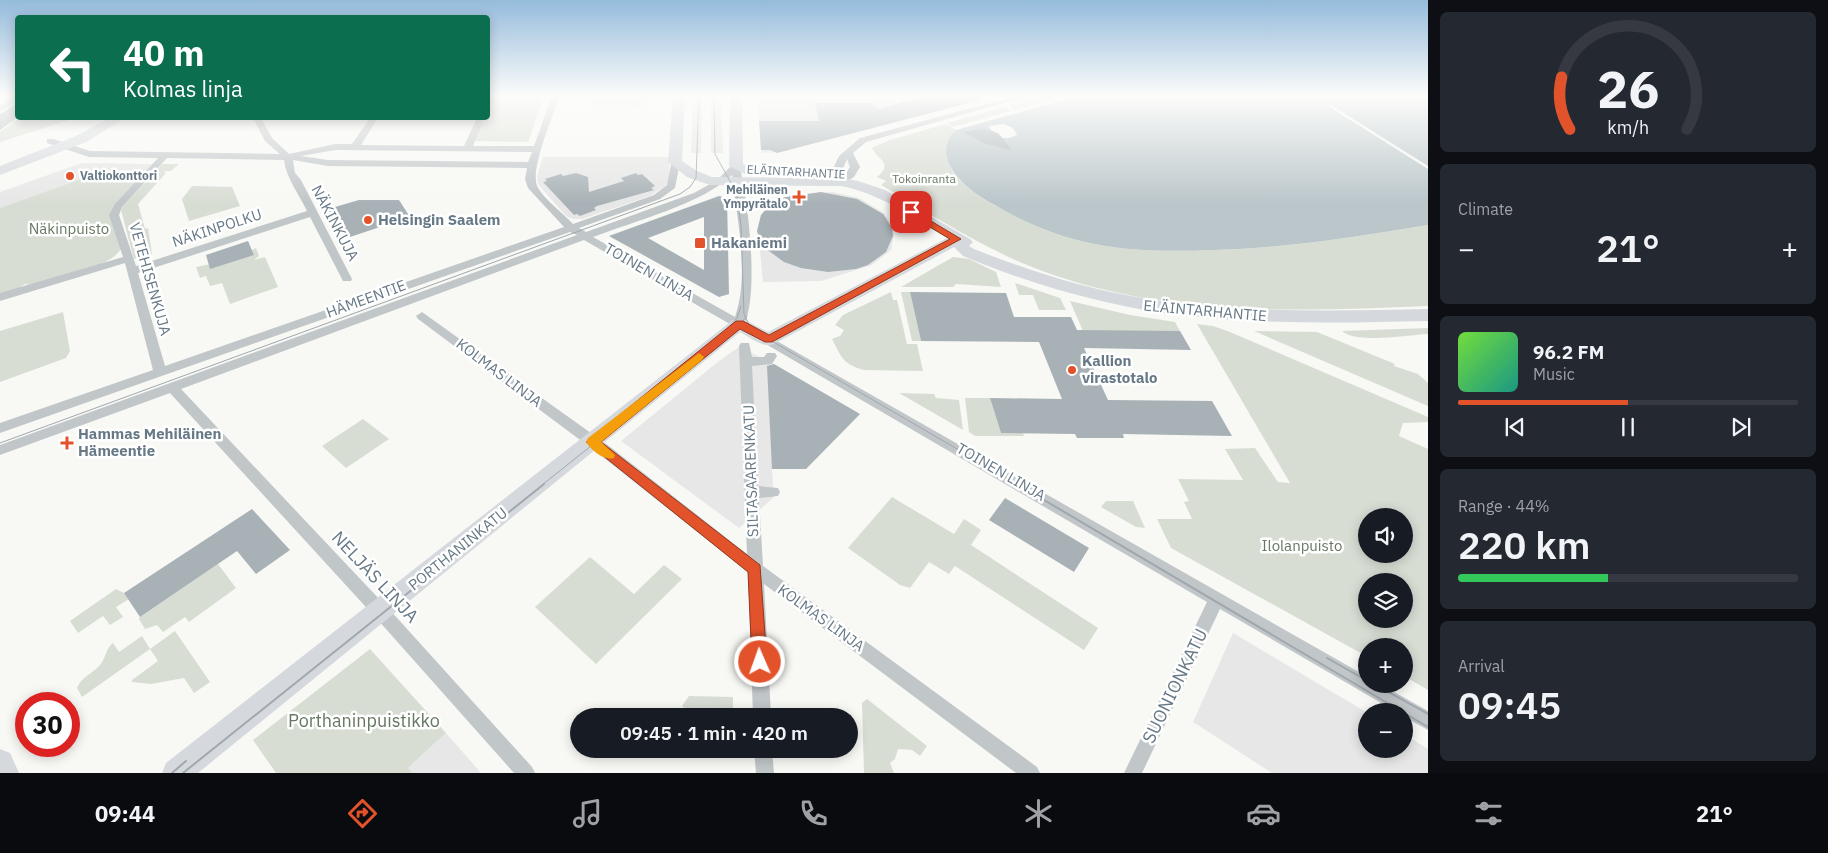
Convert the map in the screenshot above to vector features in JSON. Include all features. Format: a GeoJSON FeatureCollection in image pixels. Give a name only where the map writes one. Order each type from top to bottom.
{"type":"FeatureCollection","features":[{"type":"Feature","properties":{"kind":"main road"},"geometry":{"type":"LineString","coordinates":[[0,157],[50,140],[66,132]]}},
{"type":"Feature","properties":{"kind":"main road"},"geometry":{"type":"LineString","coordinates":[[0,171],[65,147],[95,132]]}},
{"type":"Feature","properties":{"kind":"main road"},"geometry":{"type":"LineString","coordinates":[[677,132],[675,162],[698,177],[720,182],[737,182]]}},
{"type":"Feature","properties":{"kind":"main road","name":"ELÄINTARHANTIE"},"geometry":{"type":"LineString","coordinates":[[736,166],[749,172],[843,177],[880,193],[956,239],[966,252],[1068,288],[1102,297],[1163,308],[1316,318],[1428,315]]}},
{"type":"Feature","properties":{"kind":"main road","name":"ELÄINTARHANTIE"},"geometry":{"type":"LineString","coordinates":[[737,182],[843,177]]}},
{"type":"Feature","properties":{"kind":"main road"},"geometry":{"type":"LineString","coordinates":[[770,348],[956,239]]}},
{"type":"Feature","properties":{"kind":"main road","name":"TOINEN LINJA"},"geometry":{"type":"LineString","coordinates":[[739,324],[770,348]]}},
{"type":"Feature","properties":{"kind":"main road","name":"PORTHANINKATU"},"geometry":{"type":"LineString","coordinates":[[592,442],[739,324]]}},
{"type":"Feature","properties":{"kind":"main road"},"geometry":{"type":"LineString","coordinates":[[0,764],[5,773]]}},
{"type":"Feature","properties":{"kind":"street"},"geometry":{"type":"LineString","coordinates":[[264,132],[268,139],[288,156]]}},
{"type":"Feature","properties":{"kind":"street"},"geometry":{"type":"LineString","coordinates":[[355,147],[365,132]]}},
{"type":"Feature","properties":{"kind":"street"},"geometry":{"type":"LineString","coordinates":[[467,149],[475,132]]}},
{"type":"Feature","properties":{"kind":"street"},"geometry":{"type":"LineString","coordinates":[[307,156],[328,163],[532,166],[544,132]]}},
{"type":"Feature","properties":{"kind":"street"},"geometry":{"type":"LineString","coordinates":[[736,132],[737,182],[744,228],[746,304],[739,324]]}},
{"type":"Feature","properties":{"kind":"street"},"geometry":{"type":"LineString","coordinates":[[843,177],[842,158],[849,154],[863,140],[890,132]]}},
{"type":"Feature","properties":{"kind":"street"},"geometry":{"type":"LineString","coordinates":[[50,140],[65,147],[89,154],[307,156],[334,147],[538,150]]}},
{"type":"Feature","properties":{"kind":"street","name":"VETEHISENKUJA"},"geometry":{"type":"LineString","coordinates":[[160,372],[130,265],[118,241],[114,215],[118,206],[166,154]]}},
{"type":"Feature","properties":{"kind":"street"},"geometry":{"type":"LineString","coordinates":[[843,177],[854,162],[849,154]]}},
{"type":"Feature","properties":{"kind":"street","name":"NÄKINKUJA"},"geometry":{"type":"LineString","coordinates":[[288,156],[290,174],[296,180],[347,279]]}},
{"type":"Feature","properties":{"kind":"street","name":"NÄKINKUJA"},"geometry":{"type":"LineString","coordinates":[[296,180],[307,156]]}},
{"type":"Feature","properties":{"kind":"street","name":"HÄMEENTIE"},"geometry":{"type":"LineString","coordinates":[[0,428],[571,228],[668,191],[674,182],[675,162]]}},
{"type":"Feature","properties":{"kind":"street","name":"TOINEN LINJA"},"geometry":{"type":"LineString","coordinates":[[532,166],[531,184],[571,228],[739,324]]}},
{"type":"Feature","properties":{"kind":"street","name":"HÄMEENTIE"},"geometry":{"type":"LineString","coordinates":[[0,450],[697,195],[720,182],[736,166]]}},
{"type":"Feature","properties":{"kind":"street","name":"NÄKINPOLKU"},"geometry":{"type":"LineString","coordinates":[[0,297],[268,228],[312,213]]}},
{"type":"Feature","properties":{"kind":"street","name":"KOLMAS LINJA"},"geometry":{"type":"LineString","coordinates":[[422,316],[592,442],[755,569],[1031,773]]}},
{"type":"Feature","properties":{"kind":"street","name":"SILTASAARENKATU"},"geometry":{"type":"LineString","coordinates":[[745,346],[762,708]]}},
{"type":"Feature","properties":{"kind":"street"},"geometry":{"type":"LineString","coordinates":[[746,362],[768,361],[770,348]]}},
{"type":"Feature","properties":{"kind":"street","name":"TOINEN LINJA"},"geometry":{"type":"LineString","coordinates":[[770,348],[1217,598],[1428,721]]}},
{"type":"Feature","properties":{"kind":"street","name":"NELJÄS LINJA"},"geometry":{"type":"LineString","coordinates":[[172,387],[380,611],[526,773]]}},
{"type":"Feature","properties":{"kind":"street","name":"PORTHANINKATU"},"geometry":{"type":"LineString","coordinates":[[176,773],[592,442]]}},
{"type":"Feature","properties":{"kind":"street"},"geometry":{"type":"LineString","coordinates":[[751,488],[773,488]]}},
{"type":"Feature","properties":{"kind":"street","name":"SUONIONKATU"},"geometry":{"type":"LineString","coordinates":[[1133,773],[1217,598]]}},
{"type":"Feature","properties":{"kind":"street"},"geometry":{"type":"LineString","coordinates":[[763,758],[764,773]]}},
{"type":"Feature","properties":{"kind":"shaded area"},"geometry":{"type":"Polygon","coordinates":[[[692,132],[701,132],[701,153],[691,153],[692,132]]]}},
{"type":"Feature","properties":{"kind":"shaded area"},"geometry":{"type":"Polygon","coordinates":[[[711,132],[722,132],[723,153],[711,153],[711,132]]]}},
{"type":"Feature","properties":{"kind":"shaded area"},"geometry":{"type":"Polygon","coordinates":[[[760,132],[857,132],[780,152],[762,153],[760,132]]]}},
{"type":"Feature","properties":{"kind":"shaded area"},"geometry":{"type":"Polygon","coordinates":[[[954,132],[1428,132],[1428,225],[1321,241],[1240,249],[1158,251],[1082,242],[1033,225],[971,190],[958,178],[948,161],[946,150],[954,132]]]}},
{"type":"Feature","properties":{"kind":"shaded area"},"geometry":{"type":"Polygon","coordinates":[[[543,157],[670,157],[669,180],[665,186],[650,196],[582,219],[573,219],[566,216],[538,184],[537,177],[543,157]]]}},
{"type":"Feature","properties":{"kind":"shaded area"},"geometry":{"type":"Polygon","coordinates":[[[82,163],[154,164],[139,180],[78,180],[0,208],[0,192],[82,163]]]}},
{"type":"Feature","properties":{"kind":"shaded area"},"geometry":{"type":"Polygon","coordinates":[[[833,192],[859,198],[884,213],[893,226],[894,233],[891,250],[872,265],[821,281],[763,282],[758,229],[761,218],[768,208],[795,195],[833,192]]]}},
{"type":"Feature","properties":{"kind":"shaded area"},"geometry":{"type":"Polygon","coordinates":[[[739,347],[770,362],[860,414],[806,469],[772,469],[774,497],[739,528],[621,441],[719,361],[739,347]]]}},
{"type":"Feature","properties":{"kind":"shaded area"},"geometry":{"type":"Polygon","coordinates":[[[1233,633],[1358,707],[1358,758],[1413,758],[1413,740],[1428,749],[1428,773],[1272,773],[1193,722],[1233,633]]]}},
{"type":"Feature","properties":{"kind":"shaded area"},"geometry":{"type":"Polygon","coordinates":[[[446,733],[481,773],[403,773],[446,733]]]}},
{"type":"Feature","properties":{"kind":"green space"},"geometry":{"type":"Polygon","coordinates":[[[0,132],[31,132],[0,142],[0,132]]]}},
{"type":"Feature","properties":{"kind":"green space"},"geometry":{"type":"Polygon","coordinates":[[[479,132],[531,132],[528,142],[475,141],[479,132]]]}},
{"type":"Feature","properties":{"kind":"green space","name":"Tokoinranta"},"geometry":{"type":"Polygon","coordinates":[[[918,132],[954,132],[947,146],[947,158],[955,175],[972,192],[1032,225],[1082,242],[1107,246],[1158,251],[1240,249],[1321,241],[1428,225],[1428,306],[1327,309],[1225,307],[1174,302],[1124,294],[1075,282],[1008,257],[971,238],[881,185],[886,181],[877,177],[884,169],[884,165],[871,148],[918,132]]]}},
{"type":"Feature","properties":{"kind":"green space"},"geometry":{"type":"Polygon","coordinates":[[[162,164],[179,164],[171,171],[166,171],[138,204],[145,229],[148,228],[152,254],[134,259],[121,210],[162,164]]]}},
{"type":"Feature","properties":{"kind":"green space","name":"Näkinpuisto"},"geometry":{"type":"Polygon","coordinates":[[[78,180],[139,180],[110,213],[121,248],[108,261],[95,266],[32,285],[25,284],[0,294],[0,208],[78,180]]]}},
{"type":"Feature","properties":{"kind":"green space"},"geometry":{"type":"Polygon","coordinates":[[[192,186],[232,187],[240,206],[189,221],[182,199],[192,186]]]}},
{"type":"Feature","properties":{"kind":"green space"},"geometry":{"type":"Polygon","coordinates":[[[256,248],[259,256],[254,260],[265,257],[278,287],[230,304],[222,283],[210,286],[206,276],[200,278],[196,267],[254,255],[252,250],[256,248]]]}},
{"type":"Feature","properties":{"kind":"green space"},"geometry":{"type":"Polygon","coordinates":[[[953,257],[969,259],[996,272],[1001,287],[956,284],[953,287],[901,287],[953,257]]]}},
{"type":"Feature","properties":{"kind":"green space"},"geometry":{"type":"Polygon","coordinates":[[[1015,283],[1060,298],[1066,310],[1039,310],[1033,295],[1019,295],[1015,283]]]}},
{"type":"Feature","properties":{"kind":"green space"},"geometry":{"type":"Polygon","coordinates":[[[891,292],[893,300],[897,300],[907,344],[917,344],[923,371],[864,370],[857,368],[847,363],[832,339],[840,336],[844,330],[835,325],[843,315],[891,292]]]}},
{"type":"Feature","properties":{"kind":"green space"},"geometry":{"type":"Polygon","coordinates":[[[901,292],[910,292],[921,341],[912,341],[901,292]]]}},
{"type":"Feature","properties":{"kind":"green space"},"geometry":{"type":"Polygon","coordinates":[[[1070,301],[1130,315],[1175,322],[1180,331],[1083,331],[1070,301]]]}},
{"type":"Feature","properties":{"kind":"green space"},"geometry":{"type":"Polygon","coordinates":[[[63,312],[70,351],[66,358],[0,382],[0,331],[63,312]]]}},
{"type":"Feature","properties":{"kind":"green space","name":"Ilolanpuisto"},"geometry":{"type":"Polygon","coordinates":[[[1197,324],[1213,326],[1230,332],[1428,417],[1428,422],[1403,423],[1399,436],[1428,449],[1428,690],[1413,681],[1413,638],[1358,638],[1358,652],[1171,548],[1157,519],[1192,519],[1184,502],[1189,501],[1178,479],[1243,480],[1225,449],[1255,448],[1278,482],[1290,483],[1197,324]]]}},
{"type":"Feature","properties":{"kind":"green space"},"geometry":{"type":"Polygon","coordinates":[[[1428,328],[1428,334],[1383,338],[1358,337],[1342,331],[1428,328]]]}},
{"type":"Feature","properties":{"kind":"green space"},"geometry":{"type":"Polygon","coordinates":[[[1254,331],[1317,332],[1395,364],[1394,366],[1418,374],[1428,383],[1428,406],[1254,331]]]}},
{"type":"Feature","properties":{"kind":"green space"},"geometry":{"type":"Polygon","coordinates":[[[899,393],[934,394],[936,398],[959,400],[963,430],[899,393]]]}},
{"type":"Feature","properties":{"kind":"green space"},"geometry":{"type":"Polygon","coordinates":[[[965,398],[990,398],[1001,433],[1023,433],[1024,436],[975,436],[969,432],[965,398]]]}},
{"type":"Feature","properties":{"kind":"green space"},"geometry":{"type":"Polygon","coordinates":[[[363,419],[389,439],[346,468],[322,446],[363,419]]]}},
{"type":"Feature","properties":{"kind":"green space"},"geometry":{"type":"Polygon","coordinates":[[[892,497],[954,534],[964,519],[981,530],[971,545],[1098,628],[1084,650],[955,566],[949,574],[929,562],[910,588],[900,585],[848,548],[892,497]]]}},
{"type":"Feature","properties":{"kind":"green space"},"geometry":{"type":"Polygon","coordinates":[[[1106,501],[1133,501],[1145,528],[1136,527],[1101,507],[1106,501]]]}},
{"type":"Feature","properties":{"kind":"green space"},"geometry":{"type":"Polygon","coordinates":[[[590,557],[634,594],[664,565],[682,579],[596,664],[535,607],[590,557]]]}},
{"type":"Feature","properties":{"kind":"green space"},"geometry":{"type":"Polygon","coordinates":[[[218,564],[236,588],[189,622],[185,617],[163,632],[157,625],[145,629],[139,619],[140,617],[218,564]]]}},
{"type":"Feature","properties":{"kind":"green space"},"geometry":{"type":"Polygon","coordinates":[[[116,589],[124,593],[129,599],[116,607],[123,617],[110,625],[103,616],[78,633],[70,621],[116,589]]]}},
{"type":"Feature","properties":{"kind":"green space"},"geometry":{"type":"Polygon","coordinates":[[[175,631],[210,682],[194,693],[184,678],[151,684],[132,682],[132,680],[158,661],[150,649],[175,631]]]}},
{"type":"Feature","properties":{"kind":"green space"},"geometry":{"type":"Polygon","coordinates":[[[142,636],[150,649],[82,697],[77,688],[79,684],[101,663],[108,648],[113,643],[119,652],[142,636]]]}},
{"type":"Feature","properties":{"kind":"green space","name":"Porthaninpuistikko"},"geometry":{"type":"Polygon","coordinates":[[[370,649],[446,733],[408,768],[412,773],[276,773],[253,740],[370,649]]]}},
{"type":"Feature","properties":{"kind":"green space"},"geometry":{"type":"Polygon","coordinates":[[[689,696],[733,697],[733,708],[684,708],[682,706],[689,696]]]}},
{"type":"Feature","properties":{"kind":"green space"},"geometry":{"type":"Polygon","coordinates":[[[867,699],[927,746],[920,756],[912,750],[898,749],[895,759],[890,763],[894,773],[864,773],[862,703],[867,699]]]}},
{"type":"Feature","properties":{"kind":"pier"},"geometry":{"type":"Polygon","coordinates":[[[994,132],[1015,132],[1017,135],[1009,138],[1003,138],[994,132]]]}},
{"type":"Feature","properties":{"kind":"pier"},"geometry":{"type":"Polygon","coordinates":[[[1369,132],[1374,132],[1428,166],[1428,169],[1369,132]]]}},
{"type":"Feature","properties":{"kind":"building"},"geometry":{"type":"Polygon","coordinates":[[[760,132],[857,132],[777,153],[770,150],[761,150],[760,132]]]}},
{"type":"Feature","properties":{"kind":"building"},"geometry":{"type":"Polygon","coordinates":[[[963,132],[998,133],[1012,150],[986,144],[963,132]]]}},
{"type":"Feature","properties":{"kind":"building"},"geometry":{"type":"Polygon","coordinates":[[[576,173],[588,177],[589,192],[624,181],[621,178],[636,173],[638,175],[642,174],[655,186],[651,188],[654,190],[597,206],[594,208],[596,210],[580,216],[574,215],[543,182],[547,181],[545,179],[561,174],[563,176],[576,173]]]}},
{"type":"Feature","properties":{"kind":"building"},"geometry":{"type":"Polygon","coordinates":[[[821,192],[857,199],[883,214],[892,228],[893,236],[886,252],[868,265],[856,269],[828,272],[801,268],[784,262],[769,251],[759,238],[757,231],[761,215],[767,208],[785,197],[821,192]]]}},
{"type":"Feature","properties":{"kind":"building"},"geometry":{"type":"Polygon","coordinates":[[[719,196],[727,198],[729,294],[719,297],[609,236],[719,196]],[[704,217],[648,238],[704,270],[704,217]]]}},
{"type":"Feature","properties":{"kind":"building","name":"Helsingin Saalem"},"geometry":{"type":"Polygon","coordinates":[[[359,200],[399,200],[410,217],[344,239],[328,209],[359,200]]]}},
{"type":"Feature","properties":{"kind":"building"},"geometry":{"type":"Polygon","coordinates":[[[248,241],[254,255],[210,269],[206,255],[248,241]]]}},
{"type":"Feature","properties":{"kind":"building","name":"Kallion virastotalo"},"geometry":{"type":"Polygon","coordinates":[[[910,292],[1006,293],[1014,317],[1071,317],[1077,330],[1180,331],[1191,350],[1084,348],[1108,400],[1212,401],[1232,436],[1123,434],[1124,438],[1077,438],[1075,434],[1001,433],[990,398],[1062,399],[1039,342],[921,341],[910,292]]]}},
{"type":"Feature","properties":{"kind":"building"},"geometry":{"type":"Polygon","coordinates":[[[774,364],[860,414],[806,469],[772,469],[767,366],[774,364]]]}},
{"type":"Feature","properties":{"kind":"building"},"geometry":{"type":"Polygon","coordinates":[[[1005,498],[1089,548],[1074,572],[989,520],[1005,498]]]}},
{"type":"Feature","properties":{"kind":"building"},"geometry":{"type":"Polygon","coordinates":[[[252,509],[290,550],[256,574],[237,551],[140,617],[124,593],[252,509]]]}},
{"type":"Feature","properties":{"kind":"tram line"},"geometry":{"type":"LineString","coordinates":[[0,443],[680,194],[690,187],[696,178],[698,132]]}},
{"type":"Feature","properties":{"kind":"tram line"},"geometry":{"type":"LineString","coordinates":[[715,132],[715,154],[737,194],[741,226],[746,318]]}},
{"type":"Feature","properties":{"kind":"tram line"},"geometry":{"type":"LineString","coordinates":[[722,335],[737,318],[741,306]]}},
{"type":"Feature","properties":{"kind":"tram line"},"geometry":{"type":"LineString","coordinates":[[542,485],[733,333],[746,318]]}},
{"type":"Feature","properties":{"kind":"tram line"},"geometry":{"type":"LineString","coordinates":[[746,318],[751,329],[1019,485]]}},
{"type":"Feature","properties":{"kind":"tram line"},"geometry":{"type":"LineString","coordinates":[[183,773],[544,484]]}},
{"type":"Feature","properties":{"kind":"tram line"},"geometry":{"type":"LineString","coordinates":[[1017,484],[1387,703]]}},
{"type":"Feature","properties":{"kind":"tram line"},"geometry":{"type":"LineString","coordinates":[[1327,658],[1358,675]]}},
{"type":"Feature","properties":{"kind":"tram line"},"geometry":{"type":"LineString","coordinates":[[1390,693],[1428,714]]}},
{"type":"Feature","properties":{"kind":"tram line"},"geometry":{"type":"LineString","coordinates":[[1413,718],[1428,727]]}},
{"type":"Feature","properties":{"kind":"tram line"},"geometry":{"type":"LineString","coordinates":[[172,773],[186,761]]}},
{"type":"Feature","properties":{"kind":"slow traffic"},"geometry":{"type":"LineString","coordinates":[[609,455],[592,442],[699,357]]}},
{"type":"Feature","properties":{"kind":"place","name":"Valtiokonttori"},"geometry":{"type":"Point","coordinates":[70,176]}},
{"type":"Feature","properties":{"kind":"place","name":"Mehiläinen Ympyrätalo"},"geometry":{"type":"Point","coordinates":[799,197]}},
{"type":"Feature","properties":{"kind":"place","name":"Helsingin Saalem"},"geometry":{"type":"Point","coordinates":[368,220]}},
{"type":"Feature","properties":{"kind":"place","name":"Hakaniemi"},"geometry":{"type":"Point","coordinates":[700,243]}},
{"type":"Feature","properties":{"kind":"place","name":"Kallion virastotalo"},"geometry":{"type":"Point","coordinates":[1072,370]}},
{"type":"Feature","properties":{"kind":"place","name":"Hammas Mehiläinen Hämeentie"},"geometry":{"type":"Point","coordinates":[67,443]}},
{"type":"Feature","properties":{"kind":"route"},"geometry":{"type":"LineString","coordinates":[[760,662],[755,569],[592,442],[739,324],[768,340],[956,239],[911,212]]}}]}
